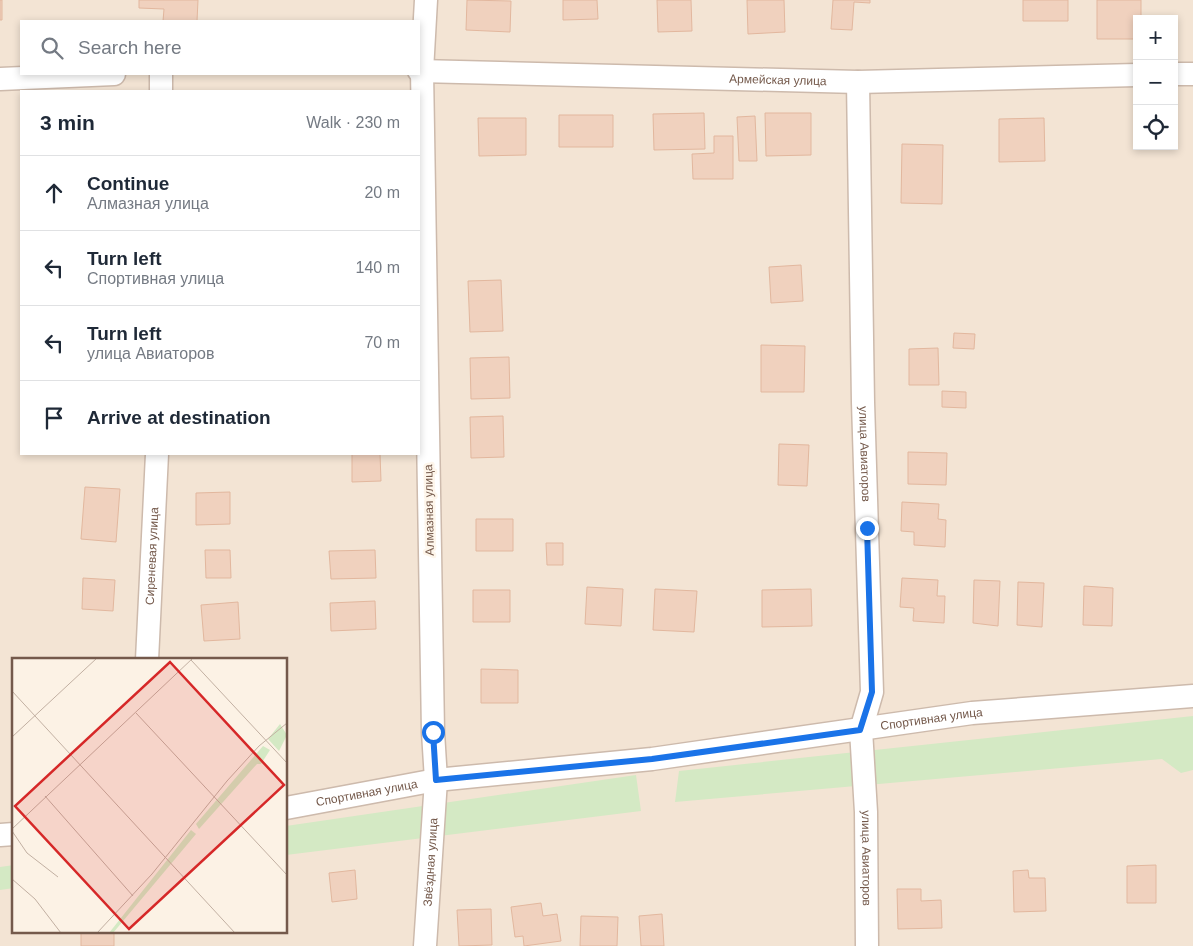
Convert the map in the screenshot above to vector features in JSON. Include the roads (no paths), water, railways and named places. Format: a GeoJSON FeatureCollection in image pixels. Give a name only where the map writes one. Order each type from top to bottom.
{"type":"FeatureCollection","features":[{"type":"Feature","properties":{"kind":"street","name":"Алмазная улица"},"geometry":{"type":"LineString","coordinates":[[426,0],[421,72],[433,732],[436,780]]}},
{"type":"Feature","properties":{"kind":"street","name":"Армейская улица"},"geometry":{"type":"LineString","coordinates":[[421,72],[858,82],[1133,75]]}},
{"type":"Feature","properties":{"kind":"street"},"geometry":{"type":"LineString","coordinates":[[1178,74],[1193,74]]}},
{"type":"Feature","properties":{"kind":"street"},"geometry":{"type":"LineString","coordinates":[[0,79],[91,75]]}},
{"type":"Feature","properties":{"kind":"street"},"geometry":{"type":"LineString","coordinates":[[161,90],[162,75]]}},
{"type":"Feature","properties":{"kind":"street","name":"улица Авиаторов"},"geometry":{"type":"LineString","coordinates":[[858,82],[863,402],[872,692],[860,730],[866,812],[867,946]]}},
{"type":"Feature","properties":{"kind":"street","name":"Сиреневая улица"},"geometry":{"type":"LineString","coordinates":[[147,658],[157,455]]}},
{"type":"Feature","properties":{"kind":"street","name":"Спортивная улица"},"geometry":{"type":"LineString","coordinates":[[288,808],[436,780],[652,759],[972,713],[1193,696]]}},
{"type":"Feature","properties":{"kind":"street","name":"Звёздная улица"},"geometry":{"type":"LineString","coordinates":[[425,946],[436,780]]}}]}
